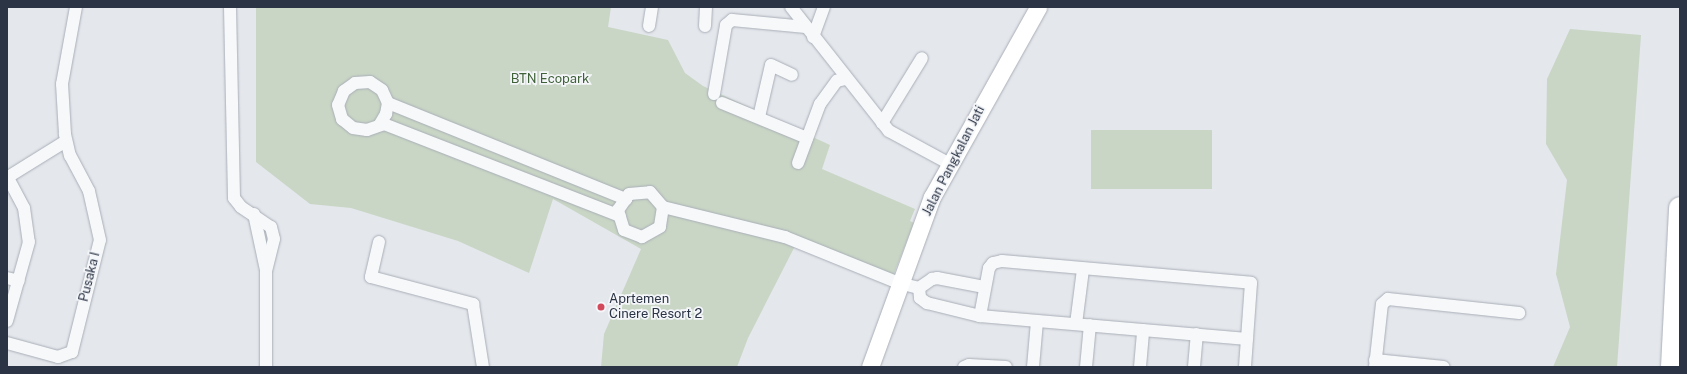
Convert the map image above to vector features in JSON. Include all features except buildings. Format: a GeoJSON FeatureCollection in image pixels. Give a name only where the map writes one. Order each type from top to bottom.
{"type":"FeatureCollection","features":[{"type":"Feature","properties":{"kind":"highway"},"geometry":{"type":"LineString","coordinates":[[1672,367],[1680,208]]}},
{"type":"Feature","properties":{"kind":"main road","name":"Jalan Pangkalan Jati"},"geometry":{"type":"LineString","coordinates":[[870,367],[932,197],[1038,7]]}},
{"type":"Feature","properties":{"kind":"street"},"geometry":{"type":"LineString","coordinates":[[7,321],[29,242],[29,228],[24,208],[7,174],[66,138],[62,84],[76,7]]}},
{"type":"Feature","properties":{"kind":"street"},"geometry":{"type":"LineString","coordinates":[[230,7],[234,198],[241,207],[254,214],[271,227],[274,239],[266,271]]}},
{"type":"Feature","properties":{"kind":"street"},"geometry":{"type":"LineString","coordinates":[[649,26],[652,7]]}},
{"type":"Feature","properties":{"kind":"street"},"geometry":{"type":"LineString","coordinates":[[705,26],[706,7]]}},
{"type":"Feature","properties":{"kind":"street"},"geometry":{"type":"LineString","coordinates":[[791,7],[809,32],[882,123],[898,137],[950,164]]}},
{"type":"Feature","properties":{"kind":"street"},"geometry":{"type":"LineString","coordinates":[[809,32],[824,7]]}},
{"type":"Feature","properties":{"kind":"street"},"geometry":{"type":"LineString","coordinates":[[807,138],[718,98],[726,25],[732,20],[809,32]]}},
{"type":"Feature","properties":{"kind":"street"},"geometry":{"type":"LineString","coordinates":[[882,123],[922,58]]}},
{"type":"Feature","properties":{"kind":"street"},"geometry":{"type":"LineString","coordinates":[[760,117],[771,65],[792,75]]}},
{"type":"Feature","properties":{"kind":"street"},"geometry":{"type":"LineString","coordinates":[[798,163],[820,104],[837,81],[846,79]]}},
{"type":"Feature","properties":{"kind":"street"},"geometry":{"type":"LineString","coordinates":[[362,82],[370,82],[382,90],[388,103],[386,114],[380,124],[367,130],[353,128],[342,119],[338,105],[344,91],[355,83],[362,82]]}},
{"type":"Feature","properties":{"kind":"street"},"geometry":{"type":"LineString","coordinates":[[388,103],[626,199]]}},
{"type":"Feature","properties":{"kind":"street"},"geometry":{"type":"LineString","coordinates":[[380,124],[620,216]]}},
{"type":"Feature","properties":{"kind":"street","name":"Pusaka I"},"geometry":{"type":"LineString","coordinates":[[7,343],[58,357],[72,352],[100,240],[90,191],[70,156],[66,138]]}},
{"type":"Feature","properties":{"kind":"street"},"geometry":{"type":"LineString","coordinates":[[577,199],[584,182]]}},
{"type":"Feature","properties":{"kind":"street"},"geometry":{"type":"LineString","coordinates":[[663,207],[660,227],[642,237],[624,230],[618,210],[629,194],[650,192],[663,207],[785,237],[900,283],[919,288],[932,279],[937,278],[984,287]]}},
{"type":"Feature","properties":{"kind":"street"},"geometry":{"type":"LineString","coordinates":[[254,214],[266,271],[266,367]]}},
{"type":"Feature","properties":{"kind":"street"},"geometry":{"type":"LineString","coordinates":[[379,242],[372,277],[473,304],[483,367]]}},
{"type":"Feature","properties":{"kind":"street"},"geometry":{"type":"LineString","coordinates":[[980,316],[984,287],[989,268],[994,263],[1002,261],[1251,283],[1245,367]]}},
{"type":"Feature","properties":{"kind":"street"},"geometry":{"type":"LineString","coordinates":[[1076,324],[1082,268]]}},
{"type":"Feature","properties":{"kind":"street"},"geometry":{"type":"LineString","coordinates":[[7,278],[19,281]]}},
{"type":"Feature","properties":{"kind":"street"},"geometry":{"type":"LineString","coordinates":[[919,288],[920,298],[927,303],[980,316],[1247,339]]}},
{"type":"Feature","properties":{"kind":"street"},"geometry":{"type":"LineString","coordinates":[[1444,367],[1375,364],[1382,304],[1388,299],[1519,313]]}},
{"type":"Feature","properties":{"kind":"street"},"geometry":{"type":"LineString","coordinates":[[1033,367],[1037,321]]}},
{"type":"Feature","properties":{"kind":"street"},"geometry":{"type":"LineString","coordinates":[[1086,367],[1090,325]]}},
{"type":"Feature","properties":{"kind":"street"},"geometry":{"type":"LineString","coordinates":[[1140,367],[1143,330]]}},
{"type":"Feature","properties":{"kind":"street"},"geometry":{"type":"LineString","coordinates":[[1194,367],[1198,334]]}},
{"type":"Feature","properties":{"kind":"street"},"geometry":{"type":"LineString","coordinates":[[964,367],[969,365],[1006,367]]}},
{"type":"Feature","properties":{"kind":"green space","name":"BTN Ecopark"},"geometry":{"type":"Polygon","coordinates":[[[256,7],[611,7],[608,27],[668,40],[685,73],[703,86],[830,145],[822,169],[915,209],[910,221],[914,223],[893,276],[795,246],[748,338],[737,367],[601,367],[604,334],[641,249],[553,199],[529,273],[458,241],[351,208],[310,204],[256,162],[256,7]]]}},
{"type":"Feature","properties":{"kind":"green space"},"geometry":{"type":"Polygon","coordinates":[[[1570,29],[1641,35],[1617,367],[1553,367],[1570,327],[1556,274],[1567,180],[1546,144],[1547,79],[1570,29]]]}},
{"type":"Feature","properties":{"kind":"green space"},"geometry":{"type":"Polygon","coordinates":[[[1091,130],[1212,130],[1212,189],[1091,189],[1091,130]]]}},
{"type":"Feature","properties":{"kind":"place","name":"Aprtemen Cinere Resort 2"},"geometry":{"type":"Point","coordinates":[601,307]}}]}
